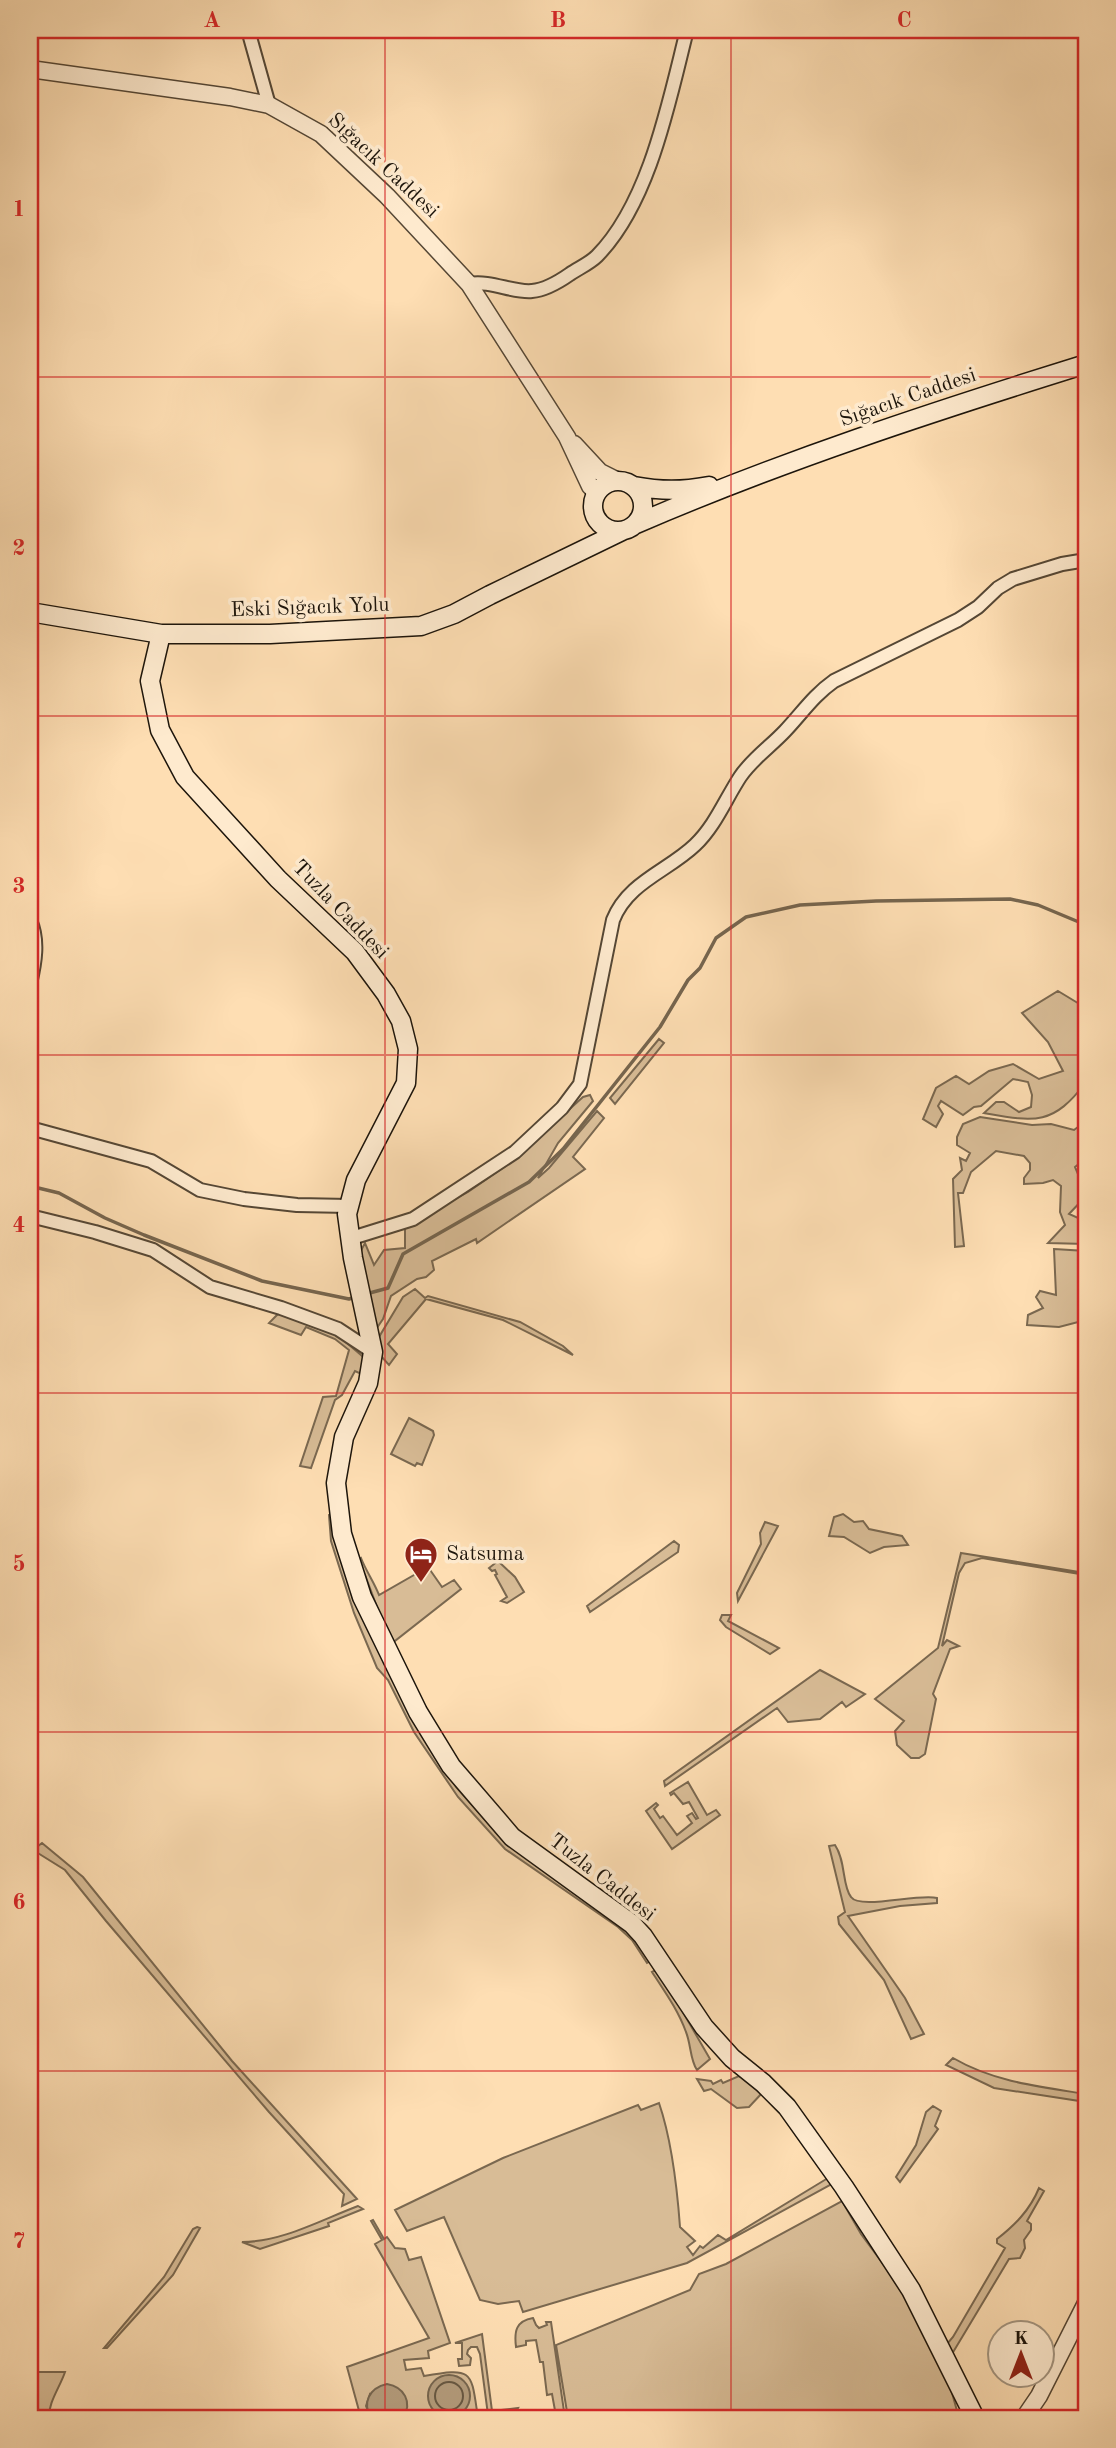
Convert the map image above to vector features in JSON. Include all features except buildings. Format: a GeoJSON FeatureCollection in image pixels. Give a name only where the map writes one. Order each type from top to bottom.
{"type":"FeatureCollection","features":[{"type":"Feature","properties":{"kind":"main road","name":"Sığacık Caddesi"},"geometry":{"type":"LineString","coordinates":[[747,479],[993,393],[1086,364]]}},
{"type":"Feature","properties":{"kind":"main road"},"geometry":{"type":"LineString","coordinates":[[578,551],[590,525],[595,501],[610,482],[658,491],[680,491],[747,479]]}},
{"type":"Feature","properties":{"kind":"main road","name":"Eski Sığacık Yolu"},"geometry":{"type":"LineString","coordinates":[[30,612],[160,634],[270,634],[421,626],[454,614],[629,527],[747,479]]}},
{"type":"Feature","properties":{"kind":"main road"},"geometry":{"type":"LineString","coordinates":[[595,501],[596,516],[606,528],[629,527],[644,509],[640,492],[626,483]]}},
{"type":"Feature","properties":{"kind":"main road","name":"Tuzla Caddesi"},"geometry":{"type":"LineString","coordinates":[[160,634],[150,681],[160,730],[185,777],[278,879],[355,952],[386,994],[401,1021],[408,1049],[406,1083],[356,1180],[347,1214],[353,1258],[373,1352],[368,1383],[344,1437],[336,1483],[342,1534],[362,1597],[418,1712],[451,1766],[512,1837],[632,1924],[719,2045],[763,2082],[787,2107],[844,2187],[911,2290],[975,2418]]}},
{"type":"Feature","properties":{"kind":"street"},"geometry":{"type":"LineString","coordinates":[[248,30],[269,105]]}},
{"type":"Feature","properties":{"kind":"street"},"geometry":{"type":"LineString","coordinates":[[469,284],[479,282],[531,292],[556,283],[595,258],[616,233],[635,198],[663,125],[687,30]]}},
{"type":"Feature","properties":{"kind":"street","name":"Sığacık Caddesi"},"geometry":{"type":"LineString","coordinates":[[30,69],[230,97],[269,105],[321,134],[387,196],[469,284],[567,437]]}},
{"type":"Feature","properties":{"kind":"street"},"geometry":{"type":"LineString","coordinates":[[567,437],[600,472],[626,483]]}},
{"type":"Feature","properties":{"kind":"street"},"geometry":{"type":"LineString","coordinates":[[567,437],[595,501]]}},
{"type":"Feature","properties":{"kind":"street"},"geometry":{"type":"LineString","coordinates":[[352,1238],[413,1219],[515,1152],[562,1108],[580,1084],[613,920],[620,904],[695,845],[711,825],[742,774],[820,691],[834,681],[958,620],[1013,579],[1062,564],[1086,560]]}},
{"type":"Feature","properties":{"kind":"street"},"geometry":{"type":"LineString","coordinates":[[30,920],[34,929],[35,961],[30,984]]}},
{"type":"Feature","properties":{"kind":"street"},"geometry":{"type":"LineString","coordinates":[[30,1128],[151,1161],[200,1190],[244,1199],[297,1205],[349,1206]]}},
{"type":"Feature","properties":{"kind":"street"},"geometry":{"type":"LineString","coordinates":[[30,1216],[153,1250],[210,1287],[281,1308],[338,1329],[373,1352]]}},
{"type":"Feature","properties":{"kind":"street"},"geometry":{"type":"LineString","coordinates":[[1024,2418],[1039,2396],[1086,2303]]}},
{"type":"Feature","properties":{"kind":"shaded area"},"geometry":{"type":"Polygon","coordinates":[[[1058,991],[1086,1008],[1086,1082],[1063,1107],[1053,1114],[1030,1119],[984,1113],[996,1102],[1004,1102],[1019,1112],[1031,1107],[1032,1095],[1028,1082],[1013,1079],[981,1106],[974,1107],[963,1115],[941,1101],[938,1106],[943,1114],[936,1127],[923,1119],[936,1088],[956,1076],[969,1084],[989,1071],[1013,1064],[1039,1079],[1063,1071],[1048,1042],[1022,1013],[1058,991]]]}},
{"type":"Feature","properties":{"kind":"shaded area"},"geometry":{"type":"Polygon","coordinates":[[[659,1039],[664,1043],[615,1104],[610,1098],[659,1039]]]}},
{"type":"Feature","properties":{"kind":"shaded area"},"geometry":{"type":"Polygon","coordinates":[[[590,1095],[593,1101],[558,1143],[538,1178],[597,1111],[604,1118],[573,1157],[585,1169],[477,1243],[476,1239],[432,1261],[434,1270],[426,1277],[417,1279],[391,1296],[383,1319],[374,1332],[357,1258],[365,1243],[374,1265],[384,1250],[405,1248],[405,1226],[468,1192],[510,1163],[583,1097],[590,1095]]]}},
{"type":"Feature","properties":{"kind":"shaded area"},"geometry":{"type":"Polygon","coordinates":[[[980,1117],[1032,1125],[1051,1124],[1074,1130],[1086,1121],[1086,1158],[1075,1167],[1078,1174],[1086,1167],[1086,1196],[1069,1214],[1085,1221],[1086,1244],[1048,1243],[1065,1225],[1060,1212],[1061,1186],[1053,1180],[1024,1184],[1030,1163],[1024,1156],[996,1151],[971,1172],[963,1193],[958,1193],[964,1246],[955,1247],[953,1179],[962,1170],[960,1158],[966,1161],[970,1153],[957,1145],[957,1137],[963,1124],[980,1117]]]}},
{"type":"Feature","properties":{"kind":"shaded area"},"geometry":{"type":"Polygon","coordinates":[[[1054,1249],[1086,1251],[1086,1320],[1059,1327],[1027,1325],[1028,1315],[1043,1308],[1036,1297],[1040,1291],[1056,1295],[1054,1249]]]}},
{"type":"Feature","properties":{"kind":"shaded area"},"geometry":{"type":"Polygon","coordinates":[[[415,1289],[425,1298],[428,1296],[520,1322],[563,1346],[573,1355],[503,1320],[426,1299],[388,1344],[397,1354],[389,1365],[380,1355],[376,1342],[403,1297],[415,1289]]]}},
{"type":"Feature","properties":{"kind":"shaded area"},"geometry":{"type":"Polygon","coordinates":[[[279,1313],[334,1332],[368,1361],[366,1376],[355,1371],[342,1395],[335,1400],[311,1468],[300,1466],[323,1397],[336,1396],[349,1350],[335,1339],[306,1327],[301,1335],[269,1323],[279,1313]]]}},
{"type":"Feature","properties":{"kind":"shaded area"},"geometry":{"type":"Polygon","coordinates":[[[409,1418],[433,1431],[434,1435],[422,1465],[417,1463],[415,1466],[391,1454],[409,1418]]]}},
{"type":"Feature","properties":{"kind":"shaded area"},"geometry":{"type":"Polygon","coordinates":[[[333,1514],[407,1708],[456,1787],[508,1846],[517,1849],[622,1922],[652,1960],[647,1963],[632,1940],[618,1927],[505,1849],[458,1797],[414,1732],[388,1680],[377,1668],[354,1613],[331,1541],[329,1515],[333,1514]]]}},
{"type":"Feature","properties":{"kind":"shaded area"},"geometry":{"type":"Polygon","coordinates":[[[843,1514],[854,1522],[863,1521],[869,1529],[902,1536],[908,1545],[884,1547],[870,1553],[844,1537],[829,1536],[834,1517],[843,1514]]]}},
{"type":"Feature","properties":{"kind":"shaded area"},"geometry":{"type":"Polygon","coordinates":[[[765,1522],[778,1526],[738,1601],[737,1593],[761,1544],[760,1533],[765,1522]]]}},
{"type":"Feature","properties":{"kind":"shaded area"},"geometry":{"type":"Polygon","coordinates":[[[674,1541],[679,1545],[678,1552],[590,1612],[587,1606],[674,1541]]]}},
{"type":"Feature","properties":{"kind":"shaded area"},"geometry":{"type":"Polygon","coordinates":[[[961,1553],[1086,1575],[982,1558],[965,1563],[959,1573],[942,1646],[947,1640],[959,1646],[950,1649],[933,1694],[936,1699],[925,1754],[919,1758],[911,1758],[897,1745],[895,1731],[904,1721],[875,1699],[938,1648],[961,1553]]]}},
{"type":"Feature","properties":{"kind":"shaded area"},"geometry":{"type":"Polygon","coordinates":[[[361,1558],[379,1595],[428,1567],[442,1587],[454,1580],[461,1589],[391,1644],[365,1575],[355,1561],[361,1558]]]}},
{"type":"Feature","properties":{"kind":"shaded area"},"geometry":{"type":"Polygon","coordinates":[[[498,1561],[515,1577],[524,1592],[507,1603],[501,1601],[507,1597],[495,1570],[489,1568],[498,1561]]]}},
{"type":"Feature","properties":{"kind":"shaded area"},"geometry":{"type":"Polygon","coordinates":[[[722,1615],[731,1615],[728,1621],[779,1648],[770,1654],[726,1627],[720,1620],[722,1615]]]}},
{"type":"Feature","properties":{"kind":"shaded area"},"geometry":{"type":"Polygon","coordinates":[[[820,1670],[865,1694],[846,1707],[842,1702],[820,1719],[788,1722],[777,1708],[665,1786],[664,1781],[820,1670]]]}},
{"type":"Feature","properties":{"kind":"shaded area"},"geometry":{"type":"Polygon","coordinates":[[[688,1782],[707,1815],[716,1810],[720,1815],[672,1849],[646,1811],[656,1803],[658,1805],[654,1809],[660,1818],[663,1816],[677,1835],[692,1823],[687,1816],[692,1813],[698,1818],[689,1802],[683,1804],[674,1793],[670,1793],[688,1782]]]}},
{"type":"Feature","properties":{"kind":"shaded area"},"geometry":{"type":"Polygon","coordinates":[[[42,1843],[83,1877],[232,2061],[357,2199],[342,2206],[344,2194],[269,2112],[65,1870],[33,1850],[42,1843]]]}},
{"type":"Feature","properties":{"kind":"shaded area"},"geometry":{"type":"Polygon","coordinates":[[[835,1845],[841,1858],[848,1892],[857,1901],[937,1898],[937,1903],[900,1906],[848,1916],[905,1998],[924,2034],[911,2039],[884,1980],[839,1924],[838,1917],[845,1912],[829,1846],[835,1845]]]}},
{"type":"Feature","properties":{"kind":"shaded area"},"geometry":{"type":"Polygon","coordinates":[[[658,1969],[710,2059],[697,2070],[683,2024],[652,1972],[658,1969]]]}},
{"type":"Feature","properties":{"kind":"shaded area"},"geometry":{"type":"Polygon","coordinates":[[[953,2058],[1001,2078],[1086,2094],[1086,2102],[994,2088],[946,2065],[953,2058]]]}},
{"type":"Feature","properties":{"kind":"shaded area"},"geometry":{"type":"Polygon","coordinates":[[[739,2076],[752,2082],[763,2092],[749,2107],[737,2108],[711,2089],[704,2091],[697,2079],[711,2081],[713,2084],[739,2076]]]}},
{"type":"Feature","properties":{"kind":"shaded area"},"geometry":{"type":"Polygon","coordinates":[[[659,2103],[673,2164],[680,2227],[695,2241],[687,2247],[693,2255],[700,2246],[703,2248],[718,2235],[726,2240],[828,2178],[832,2184],[687,2263],[523,2312],[519,2301],[498,2304],[480,2300],[444,2217],[407,2231],[395,2210],[503,2158],[638,2105],[641,2110],[659,2103]]]}},
{"type":"Feature","properties":{"kind":"shaded area"},"geometry":{"type":"Polygon","coordinates":[[[933,2106],[941,2111],[935,2126],[938,2129],[900,2182],[896,2177],[916,2145],[926,2112],[933,2106]]]}},
{"type":"Feature","properties":{"kind":"shaded area"},"geometry":{"type":"Polygon","coordinates":[[[1039,2188],[1044,2191],[1027,2221],[1031,2224],[1031,2230],[1024,2240],[1025,2248],[1020,2258],[1009,2259],[952,2354],[947,2344],[1005,2248],[997,2243],[997,2239],[1021,2216],[1039,2188]]]}},
{"type":"Feature","properties":{"kind":"shaded area"},"geometry":{"type":"Polygon","coordinates":[[[842,2201],[861,2234],[906,2295],[949,2382],[959,2418],[568,2418],[556,2345],[690,2290],[699,2274],[726,2264],[842,2201]]]}},
{"type":"Feature","properties":{"kind":"shaded area"},"geometry":{"type":"Polygon","coordinates":[[[358,2206],[363,2209],[328,2223],[329,2226],[260,2249],[242,2242],[287,2234],[358,2206]]]}},
{"type":"Feature","properties":{"kind":"shaded area"},"geometry":{"type":"Polygon","coordinates":[[[373,2220],[384,2239],[387,2237],[395,2248],[405,2249],[409,2260],[421,2257],[450,2343],[428,2351],[429,2358],[404,2360],[406,2370],[421,2368],[424,2376],[453,2372],[467,2376],[474,2390],[478,2418],[403,2418],[406,2415],[370,2394],[366,2406],[371,2418],[361,2418],[347,2367],[429,2338],[375,2244],[382,2240],[371,2221],[373,2220]]]}},
{"type":"Feature","properties":{"kind":"shaded area"},"geometry":{"type":"Polygon","coordinates":[[[200,2228],[173,2275],[107,2348],[104,2348],[164,2277],[193,2229],[200,2228]]]}},
{"type":"Feature","properties":{"kind":"shaded area"},"geometry":{"type":"Polygon","coordinates":[[[533,2318],[539,2328],[547,2325],[546,2322],[551,2322],[565,2418],[553,2418],[556,2416],[552,2394],[547,2395],[543,2362],[540,2362],[536,2340],[526,2341],[526,2345],[516,2347],[517,2328],[533,2318]]]}},
{"type":"Feature","properties":{"kind":"shaded area"},"geometry":{"type":"Polygon","coordinates":[[[482,2334],[492,2411],[518,2408],[514,2415],[493,2418],[488,2415],[477,2347],[468,2350],[470,2365],[459,2366],[462,2343],[455,2343],[482,2334]]]}},
{"type":"Feature","properties":{"kind":"shaded area"},"geometry":{"type":"Polygon","coordinates":[[[36,2372],[65,2372],[52,2401],[49,2418],[31,2418],[32,2383],[36,2382],[36,2372]]]}},
{"type":"Feature","properties":{"kind":"water"},"geometry":{"type":"Polygon","coordinates":[[[449,2375],[464,2381],[470,2396],[464,2411],[449,2417],[434,2411],[428,2396],[434,2381],[449,2375]]]}},
{"type":"Feature","properties":{"kind":"water"},"geometry":{"type":"Polygon","coordinates":[[[387,2384],[398,2388],[405,2396],[406,2412],[403,2418],[371,2418],[367,2407],[369,2397],[376,2389],[387,2384]]]}},
{"type":"Feature","properties":{"kind":"waterway"},"geometry":{"type":"LineString","coordinates":[[366,1294],[388,1288],[403,1254],[529,1182],[563,1149],[660,1027],[688,980],[700,968],[716,938],[746,917],[800,905],[1010,899],[1038,905],[1086,925]]}},
{"type":"Feature","properties":{"kind":"waterway"},"geometry":{"type":"LineString","coordinates":[[30,1186],[59,1193],[144,1235],[262,1281],[349,1299],[356,1297]]}},
{"type":"Feature","properties":{"kind":"place","name":"Satsuma"},"geometry":{"type":"Point","coordinates":[421,1584]}}]}
